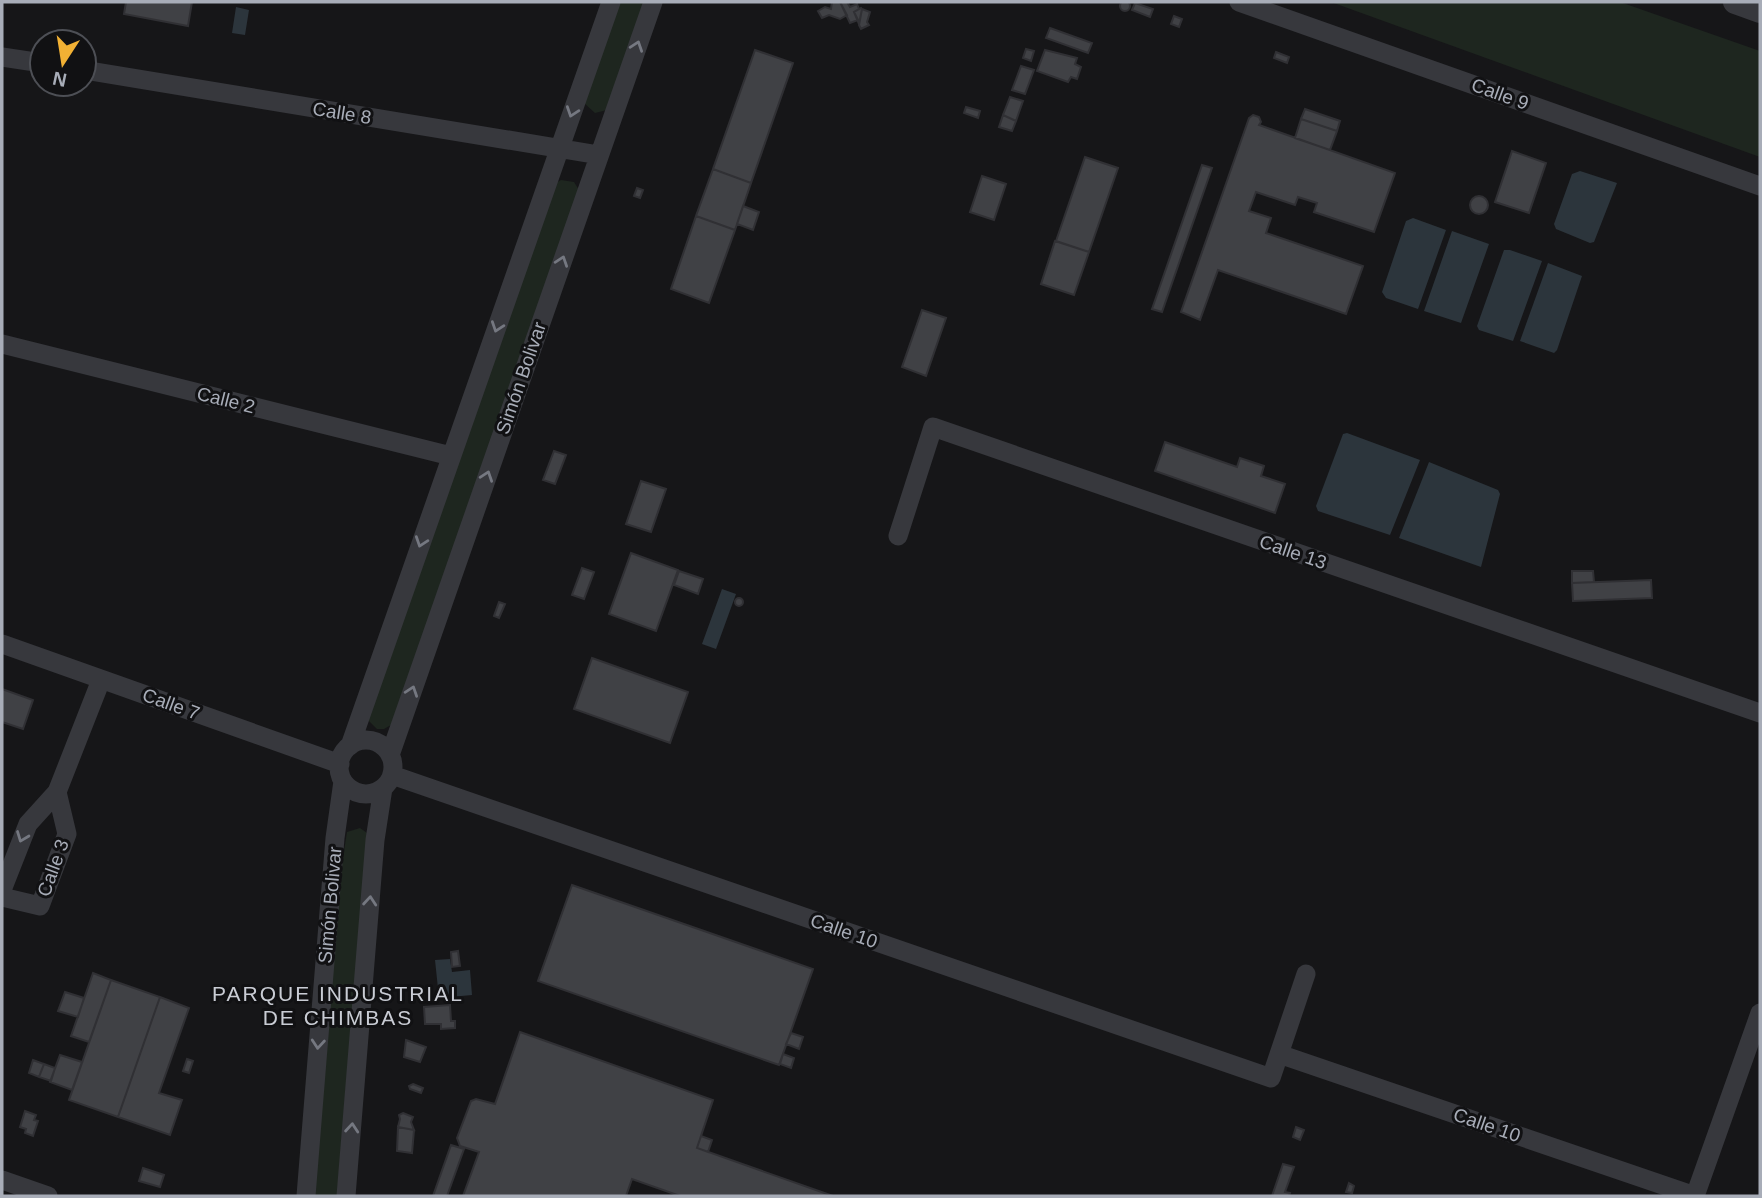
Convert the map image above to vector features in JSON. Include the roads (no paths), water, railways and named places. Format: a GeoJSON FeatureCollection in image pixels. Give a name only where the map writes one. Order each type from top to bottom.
{"type":"FeatureCollection","features":[{"type":"Feature","properties":{"kind":"street","name":"Simón Bolivar"},"geometry":{"type":"LineString","coordinates":[[350,746],[611,2]]}},
{"type":"Feature","properties":{"kind":"street","name":"Simón Bolivar"},"geometry":{"type":"LineString","coordinates":[[390,755],[653,2]]}},
{"type":"Feature","properties":{"kind":"street","name":"Calle 9"},"geometry":{"type":"LineString","coordinates":[[1239,2],[1760,186]]}},
{"type":"Feature","properties":{"kind":"street"},"geometry":{"type":"LineString","coordinates":[[1735,2],[1760,11]]}},
{"type":"Feature","properties":{"kind":"street"},"geometry":{"type":"LineString","coordinates":[[2,57],[28,61]]}},
{"type":"Feature","properties":{"kind":"street","name":"Calle 8"},"geometry":{"type":"LineString","coordinates":[[98,72],[599,155]]}},
{"type":"Feature","properties":{"kind":"street","name":"Calle 2"},"geometry":{"type":"LineString","coordinates":[[2,344],[451,456]]}},
{"type":"Feature","properties":{"kind":"street","name":"Calle 13"},"geometry":{"type":"LineString","coordinates":[[898,536],[933,427],[1760,713]]}},
{"type":"Feature","properties":{"kind":"street","name":"Calle 7"},"geometry":{"type":"LineString","coordinates":[[2,644],[341,773]]}},
{"type":"Feature","properties":{"kind":"street","name":"Calle 3"},"geometry":{"type":"LineString","coordinates":[[2,890],[28,824],[57,792],[101,680]]}},
{"type":"Feature","properties":{"kind":"street"},"geometry":{"type":"LineString","coordinates":[[368,741],[385,748],[390,755],[393,765],[388,782],[375,792],[357,793],[341,773],[345,751],[350,746],[368,741]]}},
{"type":"Feature","properties":{"kind":"street","name":"Simón Bolivar"},"geometry":{"type":"LineString","coordinates":[[306,1196],[341,773]]}},
{"type":"Feature","properties":{"kind":"street","name":"Simón Bolivar"},"geometry":{"type":"LineString","coordinates":[[346,1196],[375,840],[388,782]]}},
{"type":"Feature","properties":{"kind":"street","name":"Calle 10"},"geometry":{"type":"LineString","coordinates":[[388,782],[1271,1078],[1306,974]]}},
{"type":"Feature","properties":{"kind":"street","name":"Calle 3"},"geometry":{"type":"LineString","coordinates":[[2,897],[40,906],[67,834],[57,792]]}},
{"type":"Feature","properties":{"kind":"street"},"geometry":{"type":"LineString","coordinates":[[1695,1196],[1760,1013]]}},
{"type":"Feature","properties":{"kind":"street","name":"Calle 10"},"geometry":{"type":"LineString","coordinates":[[1279,1054],[1695,1196]]}},
{"type":"Feature","properties":{"kind":"street"},"geometry":{"type":"LineString","coordinates":[[2,1180],[48,1196]]}},
{"type":"Feature","properties":{"kind":"district","name":"PARQUE INDUSTRIAL DE CHIMBAS"},"geometry":{"type":"Point","coordinates":[338,1005]}}]}
